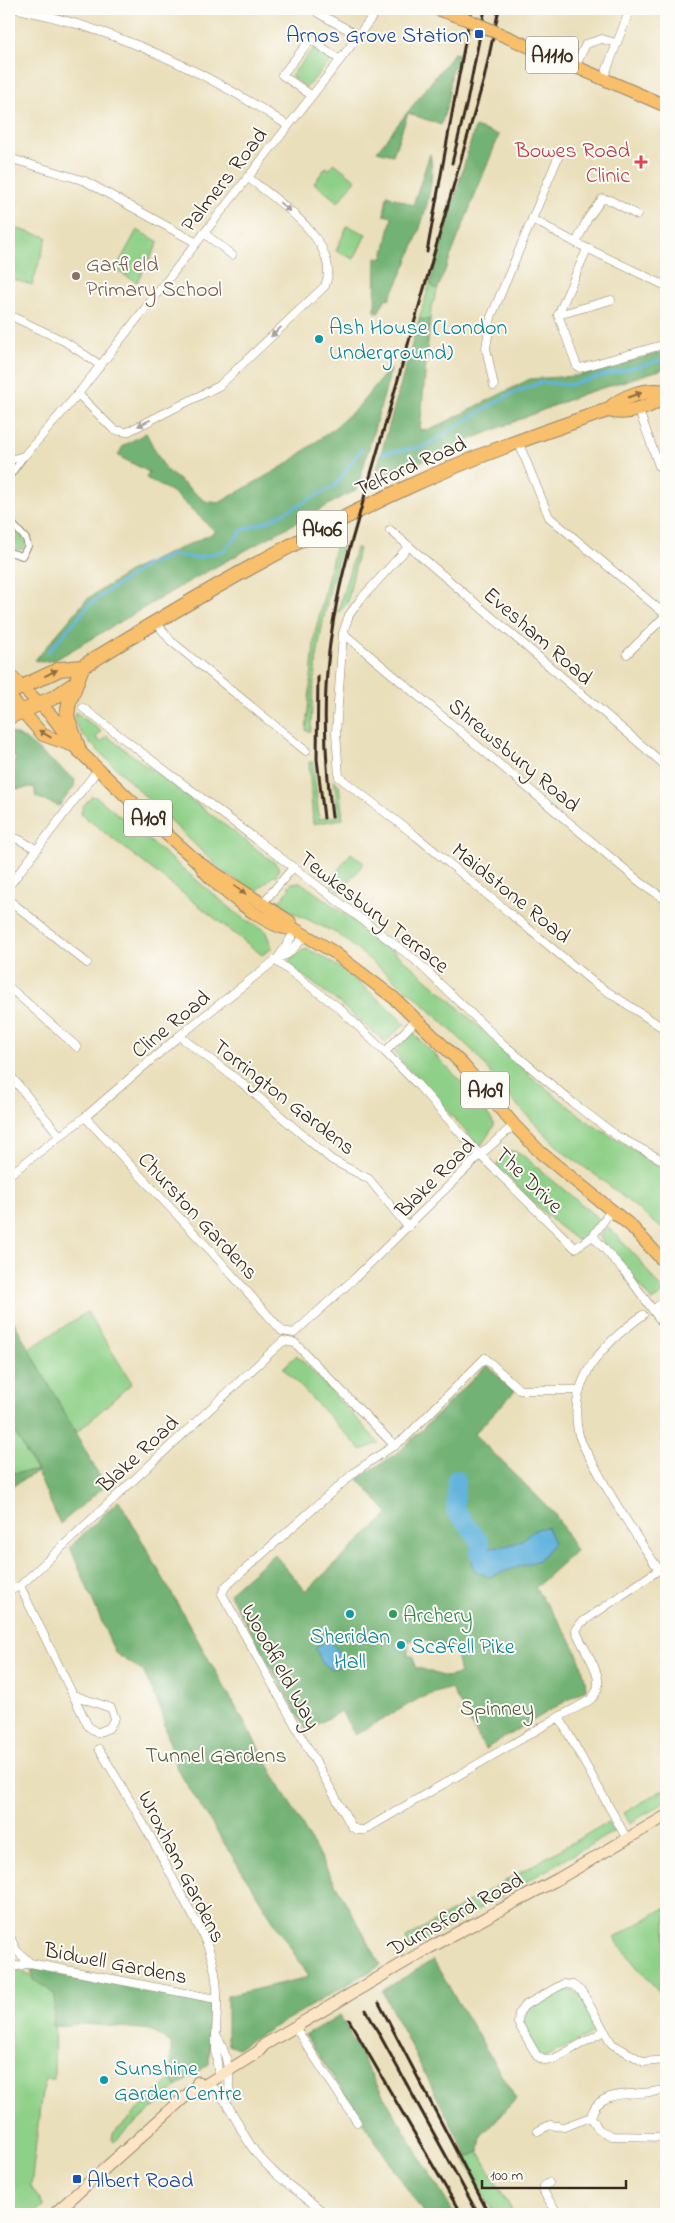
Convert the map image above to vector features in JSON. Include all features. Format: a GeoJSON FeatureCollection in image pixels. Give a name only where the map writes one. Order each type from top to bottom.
{"type":"FeatureCollection","features":[{"type":"Feature","properties":{"kind":"highway","name":"Telford Road"},"geometry":{"type":"LineString","coordinates":[[22,687],[60,669],[82,667],[155,621],[345,517],[410,485],[518,441],[608,410],[618,401],[653,389],[666,393],[658,402],[621,414],[608,410]]}},
{"type":"Feature","properties":{"kind":"highway"},"geometry":{"type":"LineString","coordinates":[[76,748],[67,716],[69,702],[82,667]]}},
{"type":"Feature","properties":{"kind":"highway"},"geometry":{"type":"LineString","coordinates":[[12,705],[39,704],[77,682]]}},
{"type":"Feature","properties":{"kind":"highway","name":"A406"},"geometry":{"type":"LineString","coordinates":[[12,705],[22,687]]}},
{"type":"Feature","properties":{"kind":"main road","name":"A1110"},"geometry":{"type":"LineString","coordinates":[[437,9],[466,19],[576,65],[666,106]]}},
{"type":"Feature","properties":{"kind":"main road","name":"A109"},"geometry":{"type":"LineString","coordinates":[[9,674],[52,716],[76,748],[100,768],[152,822],[199,863],[214,884],[258,909],[281,928],[298,931],[366,975],[417,1019],[463,1065],[514,1125],[542,1153],[612,1209],[654,1249],[666,1264]]}},
{"type":"Feature","properties":{"kind":"main road","name":"A109"},"geometry":{"type":"LineString","coordinates":[[12,705],[43,735],[76,748]]}},
{"type":"Feature","properties":{"kind":"main road","name":"Durnsford Road"},"geometry":{"type":"LineString","coordinates":[[54,2214],[202,2085],[198,2081],[223,2069],[258,2044],[264,2045],[295,2028],[429,1948],[558,1879],[666,1816]]}},
{"type":"Feature","properties":{"kind":"street"},"geometry":{"type":"LineString","coordinates":[[18,9],[74,22],[126,40],[176,61],[236,91],[287,125]]}},
{"type":"Feature","properties":{"kind":"street","name":"Palmers Road"},"geometry":{"type":"LineString","coordinates":[[24,456],[78,394],[378,9]]}},
{"type":"Feature","properties":{"kind":"street"},"geometry":{"type":"LineString","coordinates":[[604,77],[630,9]]}},
{"type":"Feature","properties":{"kind":"street"},"geometry":{"type":"LineString","coordinates":[[318,13],[358,36]]}},
{"type":"Feature","properties":{"kind":"street"},"geometry":{"type":"LineString","coordinates":[[311,95],[282,75],[311,39],[340,60]]}},
{"type":"Feature","properties":{"kind":"street"},"geometry":{"type":"LineString","coordinates":[[576,65],[586,44],[602,39],[616,43]]}},
{"type":"Feature","properties":{"kind":"street"},"geometry":{"type":"LineString","coordinates":[[494,386],[486,348],[488,330],[559,155]]}},
{"type":"Feature","properties":{"kind":"street"},"geometry":{"type":"LineString","coordinates":[[9,158],[85,181],[196,242]]}},
{"type":"Feature","properties":{"kind":"street"},"geometry":{"type":"LineString","coordinates":[[78,394],[114,430],[127,432],[219,386],[325,286],[329,276],[329,267],[312,232],[293,213],[247,177]]}},
{"type":"Feature","properties":{"kind":"street"},"geometry":{"type":"LineString","coordinates":[[576,243],[588,218],[602,199],[610,200],[637,215]]}},
{"type":"Feature","properties":{"kind":"street"},"geometry":{"type":"LineString","coordinates":[[532,219],[576,243],[666,286]]}},
{"type":"Feature","properties":{"kind":"street"},"geometry":{"type":"LineString","coordinates":[[204,233],[232,255]]}},
{"type":"Feature","properties":{"kind":"street"},"geometry":{"type":"LineString","coordinates":[[588,249],[558,315],[577,366],[580,368],[666,344]]}},
{"type":"Feature","properties":{"kind":"street"},"geometry":{"type":"LineString","coordinates":[[558,315],[611,300]]}},
{"type":"Feature","properties":{"kind":"street"},"geometry":{"type":"LineString","coordinates":[[9,315],[64,341],[100,366]]}},
{"type":"Feature","properties":{"kind":"street"},"geometry":{"type":"LineString","coordinates":[[638,408],[658,466],[666,473]]}},
{"type":"Feature","properties":{"kind":"street"},"geometry":{"type":"LineString","coordinates":[[518,441],[549,518],[666,615],[627,654]]}},
{"type":"Feature","properties":{"kind":"street"},"geometry":{"type":"LineString","coordinates":[[9,460],[24,456]]}},
{"type":"Feature","properties":{"kind":"street"},"geometry":{"type":"LineString","coordinates":[[9,477],[24,456]]}},
{"type":"Feature","properties":{"kind":"street"},"geometry":{"type":"LineString","coordinates":[[9,520],[26,539],[28,546],[22,556],[9,552]]}},
{"type":"Feature","properties":{"kind":"street","name":"Evesham Road"},"geometry":{"type":"LineString","coordinates":[[390,530],[666,766]]}},
{"type":"Feature","properties":{"kind":"street"},"geometry":{"type":"LineString","coordinates":[[344,633],[349,615],[360,600],[409,546]]}},
{"type":"Feature","properties":{"kind":"street"},"geometry":{"type":"LineString","coordinates":[[155,621],[171,641],[306,751]]}},
{"type":"Feature","properties":{"kind":"street","name":"Maidstone Road"},"geometry":{"type":"LineString","coordinates":[[344,633],[336,732],[339,776],[416,836],[593,982],[666,1030]]}},
{"type":"Feature","properties":{"kind":"street","name":"Shrewsbury Road"},"geometry":{"type":"LineString","coordinates":[[344,633],[633,876],[666,900]]}},
{"type":"Feature","properties":{"kind":"street","name":"Tewkesbury Terrace"},"geometry":{"type":"LineString","coordinates":[[83,708],[292,869],[414,959],[502,1043],[573,1103],[617,1136],[666,1162]]}},
{"type":"Feature","properties":{"kind":"street"},"geometry":{"type":"LineString","coordinates":[[9,886],[36,848],[100,768]]}},
{"type":"Feature","properties":{"kind":"street"},"geometry":{"type":"LineString","coordinates":[[9,838],[18,838],[36,848]]}},
{"type":"Feature","properties":{"kind":"street"},"geometry":{"type":"LineString","coordinates":[[258,909],[292,869]]}},
{"type":"Feature","properties":{"kind":"street"},"geometry":{"type":"LineString","coordinates":[[9,900],[87,963]]}},
{"type":"Feature","properties":{"kind":"street","name":"Cline Road"},"geometry":{"type":"LineString","coordinates":[[9,1175],[85,1117],[179,1036],[277,959],[288,954],[298,931]]}},
{"type":"Feature","properties":{"kind":"street","name":"Cline Road"},"geometry":{"type":"LineString","coordinates":[[277,959],[298,931]]}},
{"type":"Feature","properties":{"kind":"street","name":"The Drive"},"geometry":{"type":"LineString","coordinates":[[277,959],[339,1008],[385,1052],[417,1084],[480,1155],[575,1248],[592,1236],[612,1209]]}},
{"type":"Feature","properties":{"kind":"street"},"geometry":{"type":"LineString","coordinates":[[9,987],[77,1047]]}},
{"type":"Feature","properties":{"kind":"street"},"geometry":{"type":"LineString","coordinates":[[385,1052],[417,1019]]}},
{"type":"Feature","properties":{"kind":"street","name":"Torrington Gardens"},"geometry":{"type":"LineString","coordinates":[[179,1036],[242,1083],[332,1160],[369,1179],[408,1227]]}},
{"type":"Feature","properties":{"kind":"street"},"geometry":{"type":"LineString","coordinates":[[10,1075],[60,1136]]}},
{"type":"Feature","properties":{"kind":"street","name":"Churston Gardens"},"geometry":{"type":"LineString","coordinates":[[85,1117],[211,1251],[282,1331],[395,1446]]}},
{"type":"Feature","properties":{"kind":"street","name":"Blake Road"},"geometry":{"type":"LineString","coordinates":[[9,1590],[20,1586],[186,1430],[335,1296],[480,1155],[514,1125]]}},
{"type":"Feature","properties":{"kind":"street"},"geometry":{"type":"LineString","coordinates":[[592,1236],[625,1272],[666,1328]]}},
{"type":"Feature","properties":{"kind":"street"},"geometry":{"type":"LineString","coordinates":[[653,1310],[666,1300]]}},
{"type":"Feature","properties":{"kind":"street"},"geometry":{"type":"LineString","coordinates":[[627,1839],[559,1717],[590,1699],[598,1683],[598,1676],[578,1638],[576,1630],[581,1623],[663,1569],[612,1499],[578,1433],[577,1414],[580,1390],[588,1369],[601,1350],[643,1315]]}},
{"type":"Feature","properties":{"kind":"street","name":"Woodfield Way"},"geometry":{"type":"LineString","coordinates":[[559,1717],[364,1830],[357,1830],[352,1826],[222,1594],[225,1587],[356,1471],[395,1446],[485,1358],[520,1390],[580,1390]]}},
{"type":"Feature","properties":{"kind":"street"},"geometry":{"type":"LineString","coordinates":[[20,1586],[88,1726],[93,1731],[101,1733],[109,1728],[115,1718],[111,1708],[73,1695]]}},
{"type":"Feature","properties":{"kind":"street","name":"Wroxham Gardens"},"geometry":{"type":"LineString","coordinates":[[99,1749],[140,1816],[208,1944],[215,1970],[217,2036],[229,2094],[226,2100]]}},
{"type":"Feature","properties":{"kind":"street"},"geometry":{"type":"LineString","coordinates":[[9,1934],[16,1950],[30,1963]]}},
{"type":"Feature","properties":{"kind":"street","name":"Bidwell Gardens"},"geometry":{"type":"LineString","coordinates":[[9,1968],[30,1963],[216,1999]]}},
{"type":"Feature","properties":{"kind":"street"},"geometry":{"type":"LineString","coordinates":[[604,2031],[554,2059],[544,2060],[537,2056],[518,2022],[518,2013],[524,2006],[563,1984],[574,1985],[582,1992],[612,2044],[630,2056],[644,2062],[666,2060]]}},
{"type":"Feature","properties":{"kind":"street"},"geometry":{"type":"LineString","coordinates":[[295,2028],[357,2122]]}},
{"type":"Feature","properties":{"kind":"street"},"geometry":{"type":"LineString","coordinates":[[202,2085],[226,2100],[233,2117],[257,2154],[270,2169],[326,2214]]}},
{"type":"Feature","properties":{"kind":"street"},"geometry":{"type":"LineString","coordinates":[[538,2131],[550,2125],[564,2127],[591,2117],[596,2104],[609,2096],[647,2094],[666,2089]]}},
{"type":"Feature","properties":{"kind":"street"},"geometry":{"type":"LineString","coordinates":[[591,2117],[599,2130],[612,2136],[666,2137]]}},
{"type":"Feature","properties":{"kind":"street"},"geometry":{"type":"LineString","coordinates":[[549,2183],[544,2186],[543,2191],[558,2214]]}},
{"type":"Feature","properties":{"kind":"green space"},"geometry":{"type":"Polygon","coordinates":[[[314,48],[331,60],[306,88],[291,76],[314,48]]]}},
{"type":"Feature","properties":{"kind":"green space"},"geometry":{"type":"Polygon","coordinates":[[[454,53],[459,54],[457,69],[452,68],[448,102],[441,125],[408,113],[393,155],[377,151],[454,53]]]}},
{"type":"Feature","properties":{"kind":"green space"},"geometry":{"type":"Polygon","coordinates":[[[475,127],[499,135],[438,288],[434,288],[430,283],[475,127]]]}},
{"type":"Feature","properties":{"kind":"green space"},"geometry":{"type":"Polygon","coordinates":[[[430,154],[432,169],[430,187],[413,249],[389,299],[386,298],[378,313],[375,312],[376,257],[383,258],[392,217],[384,215],[387,195],[413,205],[430,154]]]}},
{"type":"Feature","properties":{"kind":"green space"},"geometry":{"type":"Polygon","coordinates":[[[334,163],[356,180],[338,202],[314,183],[326,167],[329,170],[334,163]]]}},
{"type":"Feature","properties":{"kind":"green space"},"geometry":{"type":"Polygon","coordinates":[[[347,226],[366,234],[354,259],[336,251],[347,226]]]}},
{"type":"Feature","properties":{"kind":"green space"},"geometry":{"type":"Polygon","coordinates":[[[14,228],[47,237],[32,285],[9,278],[9,246],[14,228]]]}},
{"type":"Feature","properties":{"kind":"green space"},"geometry":{"type":"Polygon","coordinates":[[[137,230],[159,242],[137,282],[115,270],[137,230]]]}},
{"type":"Feature","properties":{"kind":"green space"},"geometry":{"type":"Polygon","coordinates":[[[430,283],[434,288],[438,288],[431,309],[430,320],[419,319],[430,283]]]}},
{"type":"Feature","properties":{"kind":"green space"},"geometry":{"type":"Polygon","coordinates":[[[419,319],[430,320],[420,430],[432,429],[530,379],[576,376],[666,351],[666,368],[583,394],[481,435],[379,480],[374,479],[419,319]]]}},
{"type":"Feature","properties":{"kind":"green space"},"geometry":{"type":"Polygon","coordinates":[[[390,368],[357,489],[188,582],[55,660],[42,662],[35,660],[87,599],[132,570],[216,532],[174,493],[146,478],[149,472],[118,456],[123,446],[146,433],[165,469],[205,501],[219,503],[287,464],[333,429],[357,408],[390,368]]]}},
{"type":"Feature","properties":{"kind":"green space"},"geometry":{"type":"Polygon","coordinates":[[[9,524],[27,543],[23,549],[9,550],[9,524]]]}},
{"type":"Feature","properties":{"kind":"green space"},"geometry":{"type":"Polygon","coordinates":[[[342,545],[320,635],[314,682],[311,731],[306,731],[315,634],[335,548],[342,545]]]}},
{"type":"Feature","properties":{"kind":"green space"},"geometry":{"type":"Polygon","coordinates":[[[356,548],[359,548],[347,604],[337,614],[356,548]]]}},
{"type":"Feature","properties":{"kind":"green space"},"geometry":{"type":"Polygon","coordinates":[[[75,712],[101,731],[96,738],[101,742],[107,736],[275,863],[279,868],[276,876],[274,875],[256,892],[221,870],[83,736],[75,723],[75,712]]]}},
{"type":"Feature","properties":{"kind":"green space"},"geometry":{"type":"Polygon","coordinates":[[[12,733],[25,739],[75,780],[74,787],[59,806],[36,797],[34,787],[17,789],[10,777],[11,767],[16,759],[9,751],[9,734],[12,733]]]}},
{"type":"Feature","properties":{"kind":"green space"},"geometry":{"type":"Polygon","coordinates":[[[309,762],[313,762],[319,819],[338,816],[334,780],[339,785],[343,819],[313,824],[309,762]]]}},
{"type":"Feature","properties":{"kind":"green space"},"geometry":{"type":"Polygon","coordinates":[[[92,796],[98,798],[241,917],[265,930],[272,948],[262,955],[81,814],[83,806],[92,796]]]}},
{"type":"Feature","properties":{"kind":"green space"},"geometry":{"type":"Polygon","coordinates":[[[351,853],[364,863],[340,893],[329,882],[351,853]]]}},
{"type":"Feature","properties":{"kind":"green space"},"geometry":{"type":"Polygon","coordinates":[[[300,882],[377,937],[444,994],[533,1078],[591,1124],[666,1170],[666,1232],[601,1179],[563,1152],[514,1102],[473,1051],[417,998],[338,934],[279,906],[279,901],[290,889],[288,886],[292,883],[300,882]]]}},
{"type":"Feature","properties":{"kind":"green space"},"geometry":{"type":"Polygon","coordinates":[[[306,949],[318,954],[344,971],[372,993],[405,1024],[385,1042],[338,1002],[288,964],[293,955],[306,949]]]}},
{"type":"Feature","properties":{"kind":"green space"},"geometry":{"type":"Polygon","coordinates":[[[413,1033],[464,1084],[492,1120],[494,1126],[480,1147],[394,1053],[413,1033]]]}},
{"type":"Feature","properties":{"kind":"green space"},"geometry":{"type":"Polygon","coordinates":[[[512,1151],[520,1153],[600,1220],[578,1241],[555,1223],[496,1165],[505,1154],[512,1151]]]}},
{"type":"Feature","properties":{"kind":"green space"},"geometry":{"type":"Polygon","coordinates":[[[607,1226],[637,1257],[664,1293],[652,1301],[599,1237],[607,1226]]]}},
{"type":"Feature","properties":{"kind":"green space"},"geometry":{"type":"Polygon","coordinates":[[[87,1312],[132,1383],[76,1433],[29,1349],[87,1312]]]}},
{"type":"Feature","properties":{"kind":"green space"},"geometry":{"type":"Polygon","coordinates":[[[9,1313],[105,1486],[60,1524],[37,1472],[9,1488],[9,1473],[37,1471],[9,1422],[9,1313]]]}},
{"type":"Feature","properties":{"kind":"green space"},"geometry":{"type":"Polygon","coordinates":[[[297,1355],[379,1443],[361,1450],[283,1368],[297,1355]]]}},
{"type":"Feature","properties":{"kind":"green space","name":"Spinney"},"geometry":{"type":"Polygon","coordinates":[[[487,1365],[515,1391],[474,1434],[555,1514],[576,1551],[535,1588],[575,1648],[584,1675],[586,1689],[485,1749],[451,1688],[420,1698],[355,1735],[341,1711],[306,1730],[229,1593],[274,1554],[306,1591],[389,1514],[358,1479],[400,1451],[487,1365]],[[419,1639],[408,1641],[408,1656],[413,1656],[415,1667],[446,1677],[460,1674],[455,1649],[419,1639]]]}},
{"type":"Feature","properties":{"kind":"green space"},"geometry":{"type":"Polygon","coordinates":[[[9,1422],[37,1472],[9,1473],[9,1422]]]}},
{"type":"Feature","properties":{"kind":"green space","name":"Tunnel Gardens"},"geometry":{"type":"Polygon","coordinates":[[[119,1500],[381,1965],[238,2048],[228,2044],[227,1996],[309,1977],[177,1769],[159,1705],[143,1671],[115,1653],[70,1547],[119,1500]]]}},
{"type":"Feature","properties":{"kind":"green space"},"geometry":{"type":"Polygon","coordinates":[[[666,1788],[666,1802],[630,1823],[624,1813],[666,1788]]]}},
{"type":"Feature","properties":{"kind":"green space"},"geometry":{"type":"Polygon","coordinates":[[[608,1822],[613,1832],[409,1949],[406,1938],[608,1822]]]}},
{"type":"Feature","properties":{"kind":"green space"},"geometry":{"type":"Polygon","coordinates":[[[666,1907],[666,1999],[614,1938],[666,1907]]]}},
{"type":"Feature","properties":{"kind":"green space"},"geometry":{"type":"Polygon","coordinates":[[[433,1960],[516,2099],[481,2136],[479,2152],[468,2157],[382,1991],[433,1960]]]}},
{"type":"Feature","properties":{"kind":"green space"},"geometry":{"type":"Polygon","coordinates":[[[30,1963],[206,2001],[211,2004],[209,2064],[177,2087],[171,2079],[171,2044],[151,2030],[87,2024],[53,2026],[55,1996],[46,1987],[33,1980],[30,1963]]]}},
{"type":"Feature","properties":{"kind":"green space"},"geometry":{"type":"Polygon","coordinates":[[[9,1968],[27,1974],[46,1987],[55,1996],[54,2079],[46,2079],[41,2098],[31,2187],[44,2206],[34,2214],[9,2214],[9,1968]]]}},
{"type":"Feature","properties":{"kind":"green space"},"geometry":{"type":"Polygon","coordinates":[[[562,1987],[580,1994],[600,2030],[545,2057],[538,2053],[521,2021],[525,2009],[562,1987]]]}},
{"type":"Feature","properties":{"kind":"green space"},"geometry":{"type":"Polygon","coordinates":[[[340,2015],[371,2075],[454,2214],[424,2214],[305,2035],[340,2015]]]}},
{"type":"Feature","properties":{"kind":"green space"},"geometry":{"type":"Polygon","coordinates":[[[171,2079],[177,2087],[114,2142],[112,2139],[113,2134],[171,2079]]]}},
{"type":"Feature","properties":{"kind":"green space"},"geometry":{"type":"Polygon","coordinates":[[[479,2152],[514,2214],[494,2214],[464,2159],[479,2152]]]}},
{"type":"Feature","properties":{"kind":"water"},"geometry":{"type":"Polygon","coordinates":[[[547,1527],[554,1543],[539,1560],[488,1577],[474,1570],[472,1559],[478,1554],[490,1548],[514,1544],[534,1530],[547,1527]]]}},
{"type":"Feature","properties":{"kind":"water"},"geometry":{"type":"Polygon","coordinates":[[[328,1639],[344,1657],[339,1666],[331,1669],[322,1663],[316,1648],[328,1639]]]}},
{"type":"Feature","properties":{"kind":"waterway"},"geometry":{"type":"LineString","coordinates":[[382,453],[423,447],[505,397],[541,382],[568,385],[666,359]]}},
{"type":"Feature","properties":{"kind":"waterway"},"geometry":{"type":"LineString","coordinates":[[48,652],[90,604],[148,564],[173,555],[196,558],[223,551],[243,530],[270,520],[335,486],[361,449]]}},
{"type":"Feature","properties":{"kind":"waterway"},"geometry":{"type":"LineString","coordinates":[[456,1479],[455,1510],[479,1540],[481,1545],[478,1553]]}},
{"type":"Feature","properties":{"kind":"railway"},"geometry":{"type":"LineString","coordinates":[[427,252],[471,9]]}},
{"type":"Feature","properties":{"kind":"railway"},"geometry":{"type":"LineString","coordinates":[[452,163],[467,102],[485,9]]}},
{"type":"Feature","properties":{"kind":"railway"},"geometry":{"type":"LineString","coordinates":[[332,817],[328,782],[325,717],[326,685],[333,621],[348,554],[484,79],[499,9]]}},
{"type":"Feature","properties":{"kind":"railway"},"geometry":{"type":"LineString","coordinates":[[318,676],[317,759],[324,818]]}},
{"type":"Feature","properties":{"kind":"railway"},"geometry":{"type":"LineString","coordinates":[[379,2003],[489,2214]]}},
{"type":"Feature","properties":{"kind":"railway"},"geometry":{"type":"LineString","coordinates":[[366,2010],[478,2214]]}},
{"type":"Feature","properties":{"kind":"railway"},"geometry":{"type":"LineString","coordinates":[[349,2020],[461,2214]]}},
{"type":"Feature","properties":{"kind":"place","name":"Arnos Grove Station"},"geometry":{"type":"Point","coordinates":[479,34]}},
{"type":"Feature","properties":{"kind":"place","name":"Bowes Road Clinic"},"geometry":{"type":"Point","coordinates":[641,162]}},
{"type":"Feature","properties":{"kind":"place","name":"Garfield Primary School"},"geometry":{"type":"Point","coordinates":[76,276]}},
{"type":"Feature","properties":{"kind":"place","name":"Ash House (London Underground)"},"geometry":{"type":"Point","coordinates":[319,339]}},
{"type":"Feature","properties":{"kind":"place","name":"Sheridan Hall"},"geometry":{"type":"Point","coordinates":[350,1614]}},
{"type":"Feature","properties":{"kind":"place","name":"Archery"},"geometry":{"type":"Point","coordinates":[393,1614]}},
{"type":"Feature","properties":{"kind":"place","name":"Scafell Pike"},"geometry":{"type":"Point","coordinates":[401,1645]}},
{"type":"Feature","properties":{"kind":"place","name":"Sunshine Garden Centre"},"geometry":{"type":"Point","coordinates":[104,2080]}},
{"type":"Feature","properties":{"kind":"place","name":"Albert Road"},"geometry":{"type":"Point","coordinates":[77,2179]}}]}
